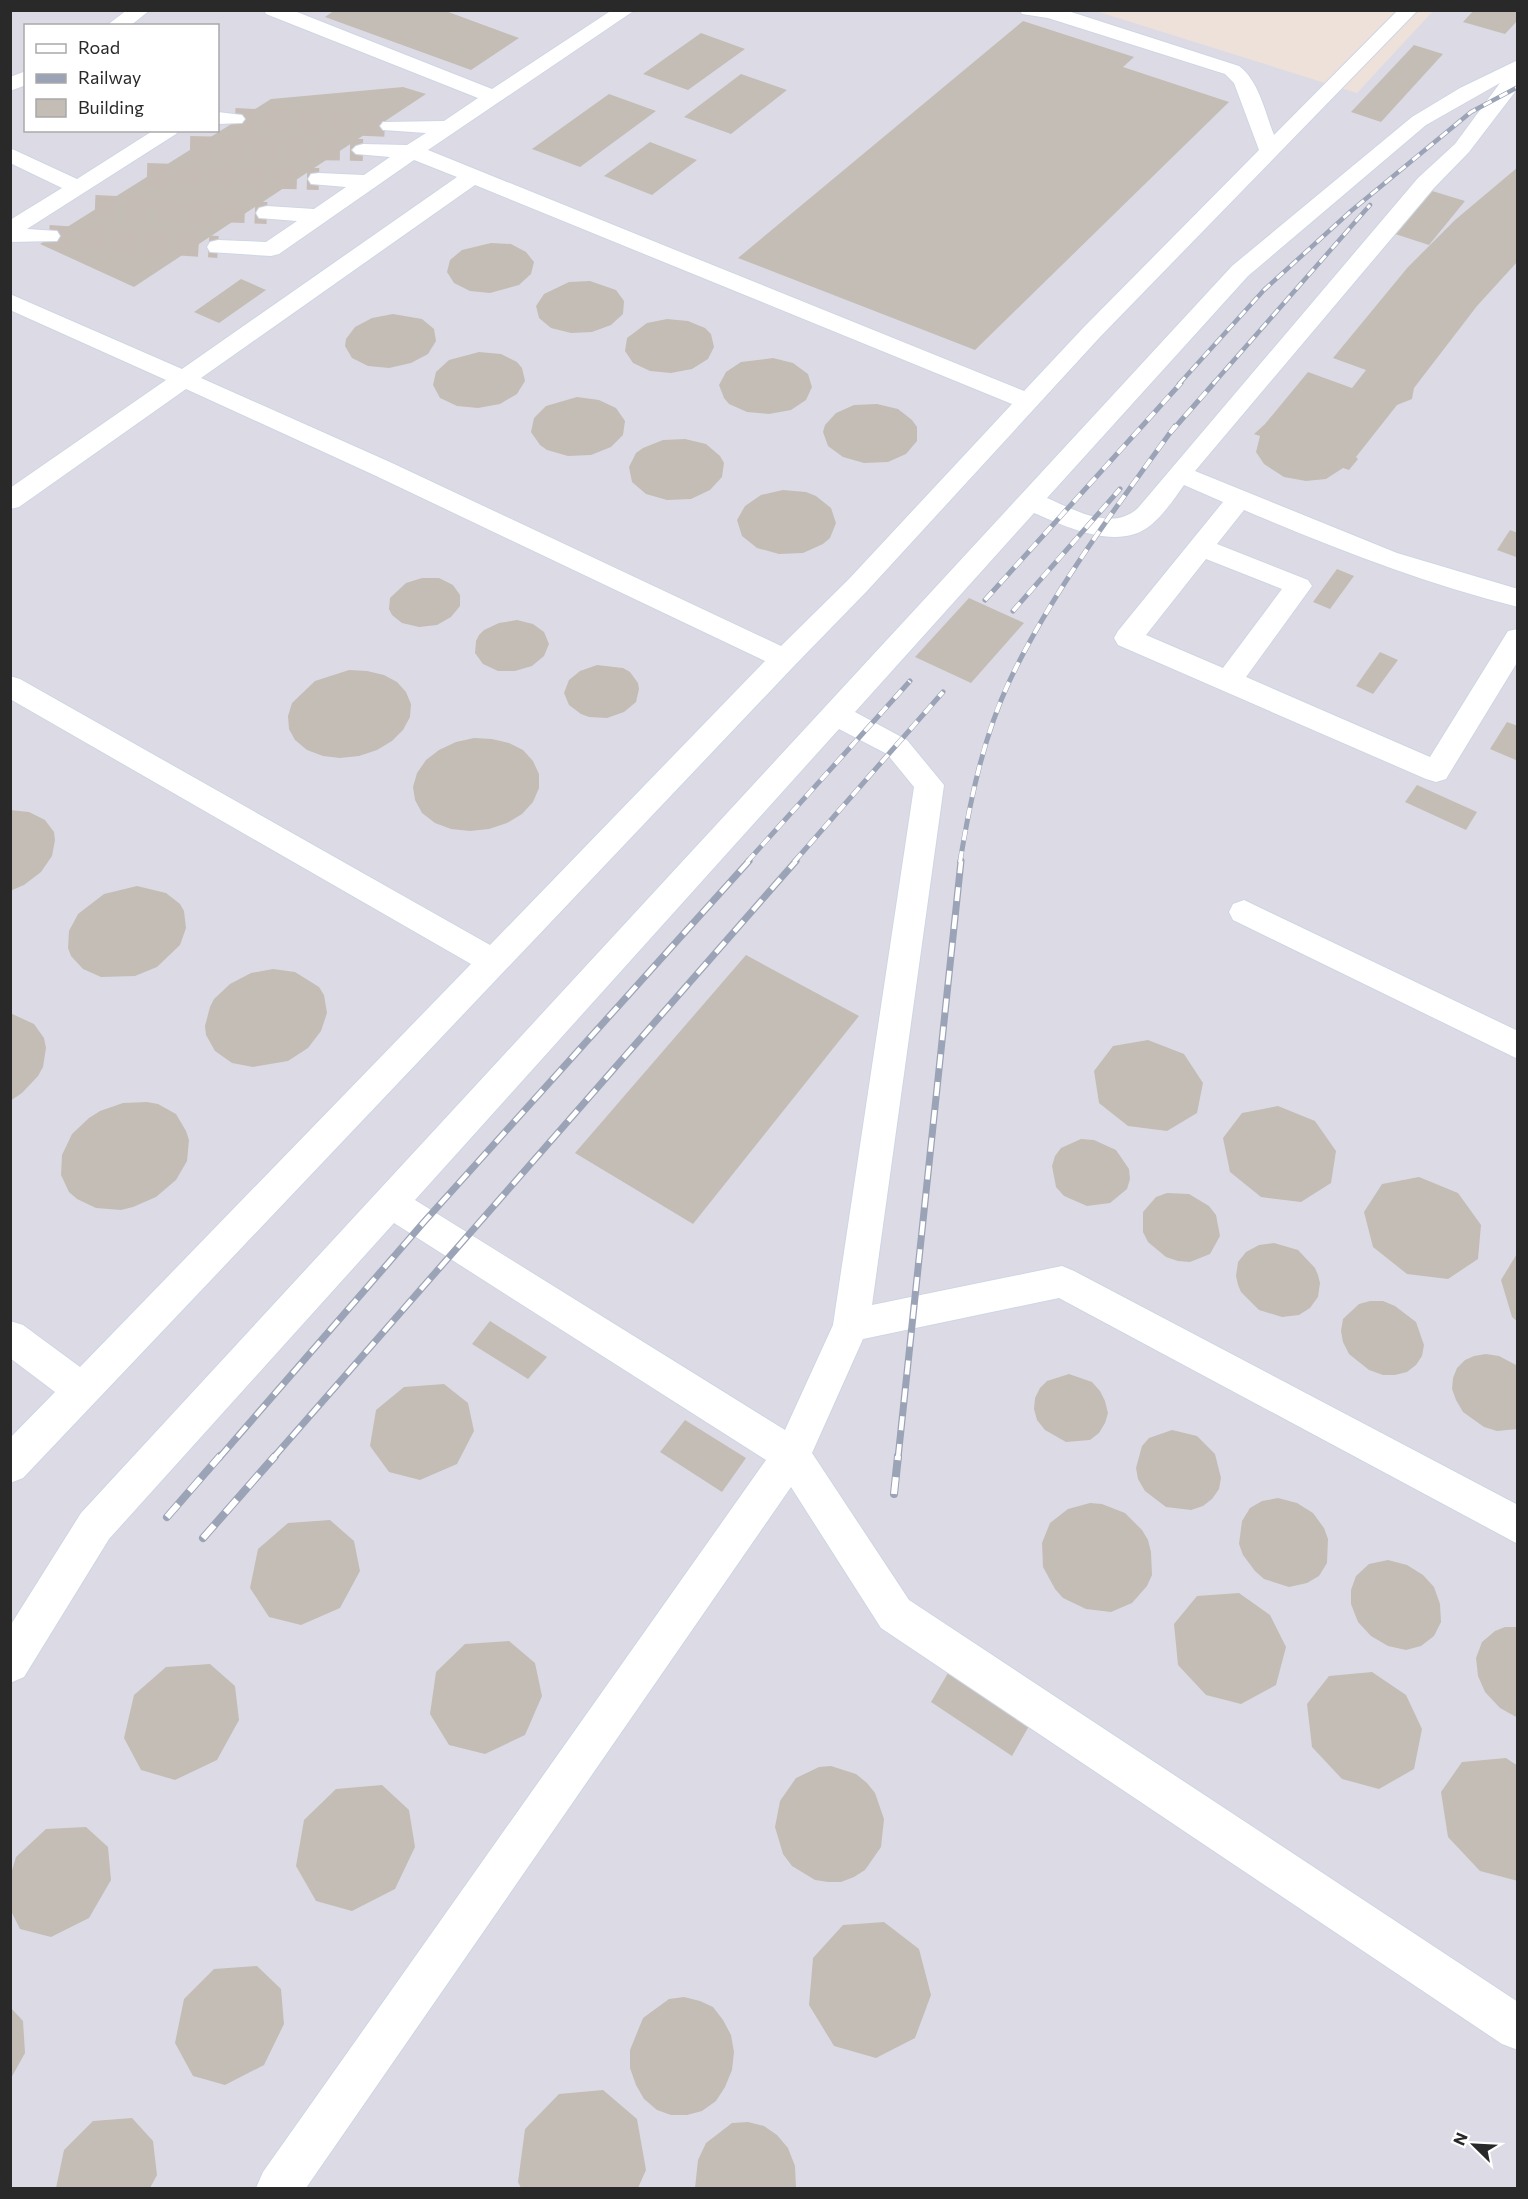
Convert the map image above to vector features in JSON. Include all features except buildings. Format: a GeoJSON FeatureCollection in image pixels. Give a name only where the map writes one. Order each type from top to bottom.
{"type":"FeatureCollection","features":[{"type":"Feature","properties":{"kind":"lane"},"geometry":{"type":"LineString","coordinates":[[118,24],[141,10]]}},
{"type":"Feature","properties":{"kind":"lane"},"geometry":{"type":"LineString","coordinates":[[273,10],[493,97]]}},
{"type":"Feature","properties":{"kind":"lane"},"geometry":{"type":"LineString","coordinates":[[218,247],[271,249],[448,127],[626,10]]}},
{"type":"Feature","properties":{"kind":"lane"},"geometry":{"type":"LineString","coordinates":[[1029,10],[1050,12],[1232,70],[1240,76],[1244,83],[1270,151]]}},
{"type":"Feature","properties":{"kind":"lane"},"geometry":{"type":"LineString","coordinates":[[10,1465],[784,659],[858,585],[1092,332],[1409,10]]}},
{"type":"Feature","properties":{"kind":"lane"},"geometry":{"type":"LineString","coordinates":[[10,1663],[95,1526],[1240,271],[1419,121],[1467,92],[1518,66]]}},
{"type":"Feature","properties":{"kind":"lane"},"geometry":{"type":"LineString","coordinates":[[1030,501],[1090,524],[1118,528],[1141,519],[1426,183],[1462,148],[1518,73]]}},
{"type":"Feature","properties":{"kind":"lane"},"geometry":{"type":"LineString","coordinates":[[10,86],[24,78]]}},
{"type":"Feature","properties":{"kind":"lane"},"geometry":{"type":"LineString","coordinates":[[390,126],[448,127]]}},
{"type":"Feature","properties":{"kind":"lane"},"geometry":{"type":"LineString","coordinates":[[10,230],[50,205],[81,197],[99,174],[143,148],[174,139]]}},
{"type":"Feature","properties":{"kind":"lane"},"geometry":{"type":"LineString","coordinates":[[363,150],[413,152],[1028,402]]}},
{"type":"Feature","properties":{"kind":"lane"},"geometry":{"type":"LineString","coordinates":[[10,154],[81,197]]}},
{"type":"Feature","properties":{"kind":"lane"},"geometry":{"type":"LineString","coordinates":[[99,174],[135,174]]}},
{"type":"Feature","properties":{"kind":"lane"},"geometry":{"type":"LineString","coordinates":[[12,499],[473,176]]}},
{"type":"Feature","properties":{"kind":"lane"},"geometry":{"type":"LineString","coordinates":[[319,179],[368,182]]}},
{"type":"Feature","properties":{"kind":"lane"},"geometry":{"type":"LineString","coordinates":[[267,213],[320,216]]}},
{"type":"Feature","properties":{"kind":"lane"},"geometry":{"type":"LineString","coordinates":[[10,235],[49,236]]}},
{"type":"Feature","properties":{"kind":"lane"},"geometry":{"type":"LineString","coordinates":[[10,301],[383,469],[784,659]]}},
{"type":"Feature","properties":{"kind":"lane"},"geometry":{"type":"LineString","coordinates":[[1179,474],[1395,561],[1486,591],[1518,598]]}},
{"type":"Feature","properties":{"kind":"lane"},"geometry":{"type":"LineString","coordinates":[[1239,499],[1128,638],[1436,771],[1518,638]]}},
{"type":"Feature","properties":{"kind":"lane"},"geometry":{"type":"LineString","coordinates":[[1201,547],[1299,586],[1228,681]]}},
{"type":"Feature","properties":{"kind":"lane"},"geometry":{"type":"LineString","coordinates":[[10,686],[493,962]]}},
{"type":"Feature","properties":{"kind":"lane"},"geometry":{"type":"LineString","coordinates":[[279,2188],[792,1455],[851,1325],[929,785],[897,747],[835,714]]}},
{"type":"Feature","properties":{"kind":"lane"},"geometry":{"type":"LineString","coordinates":[[1244,912],[1518,1046]]}},
{"type":"Feature","properties":{"kind":"lane"},"geometry":{"type":"LineString","coordinates":[[389,1202],[792,1455],[895,1614],[1518,2028]]}},
{"type":"Feature","properties":{"kind":"lane"},"geometry":{"type":"LineString","coordinates":[[851,1325],[1062,1282],[1518,1526]]}},
{"type":"Feature","properties":{"kind":"lane"},"geometry":{"type":"LineString","coordinates":[[10,1337],[82,1390]]}},
{"type":"Feature","properties":{"kind":"shaded area"},"geometry":{"type":"Polygon","coordinates":[[[11,11],[1096,11],[1357,93],[1433,11],[1517,11],[1517,2188],[11,2188],[11,11]]]}},
{"type":"Feature","properties":{"kind":"tunnel"},"geometry":{"type":"LineString","coordinates":[[235,119],[390,126]]}},
{"type":"Feature","properties":{"kind":"tunnel"},"geometry":{"type":"LineString","coordinates":[[190,147],[363,150]]}},
{"type":"Feature","properties":{"kind":"tunnel"},"geometry":{"type":"LineString","coordinates":[[147,174],[319,179]]}},
{"type":"Feature","properties":{"kind":"tunnel"},"geometry":{"type":"LineString","coordinates":[[95,206],[267,213]]}},
{"type":"Feature","properties":{"kind":"tunnel"},"geometry":{"type":"LineString","coordinates":[[49,236],[218,247]]}},
{"type":"Feature","properties":{"kind":"railway"},"geometry":{"type":"LineString","coordinates":[[1179,384],[1264,290],[1351,211],[1471,112],[1518,87]]}},
{"type":"Feature","properties":{"kind":"railway"},"geometry":{"type":"LineString","coordinates":[[1213,384],[1370,205]]}},
{"type":"Feature","properties":{"kind":"railway"},"geometry":{"type":"LineString","coordinates":[[985,600],[1181,383]]}},
{"type":"Feature","properties":{"kind":"railway"},"geometry":{"type":"LineString","coordinates":[[1170,433],[1214,383]]}},
{"type":"Feature","properties":{"kind":"railway"},"geometry":{"type":"LineString","coordinates":[[960,862],[978,770],[1009,682],[1044,616],[1065,583],[1175,426]]}},
{"type":"Feature","properties":{"kind":"railway"},"geometry":{"type":"LineString","coordinates":[[1013,611],[1120,489]]}},
{"type":"Feature","properties":{"kind":"railway"},"geometry":{"type":"LineString","coordinates":[[747,862],[910,681]]}},
{"type":"Feature","properties":{"kind":"railway"},"geometry":{"type":"LineString","coordinates":[[794,862],[943,692]]}},
{"type":"Feature","properties":{"kind":"railway"},"geometry":{"type":"LineString","coordinates":[[219,1458],[423,1223],[749,861]]}},
{"type":"Feature","properties":{"kind":"railway"},"geometry":{"type":"LineString","coordinates":[[273,1458],[796,861]]}},
{"type":"Feature","properties":{"kind":"railway"},"geometry":{"type":"LineString","coordinates":[[898,1458],[961,861]]}},
{"type":"Feature","properties":{"kind":"railway"},"geometry":{"type":"LineString","coordinates":[[167,1517],[220,1456]]}},
{"type":"Feature","properties":{"kind":"railway"},"geometry":{"type":"LineString","coordinates":[[203,1538],[275,1456]]}},
{"type":"Feature","properties":{"kind":"railway"},"geometry":{"type":"LineString","coordinates":[[894,1494],[898,1456]]}}]}
